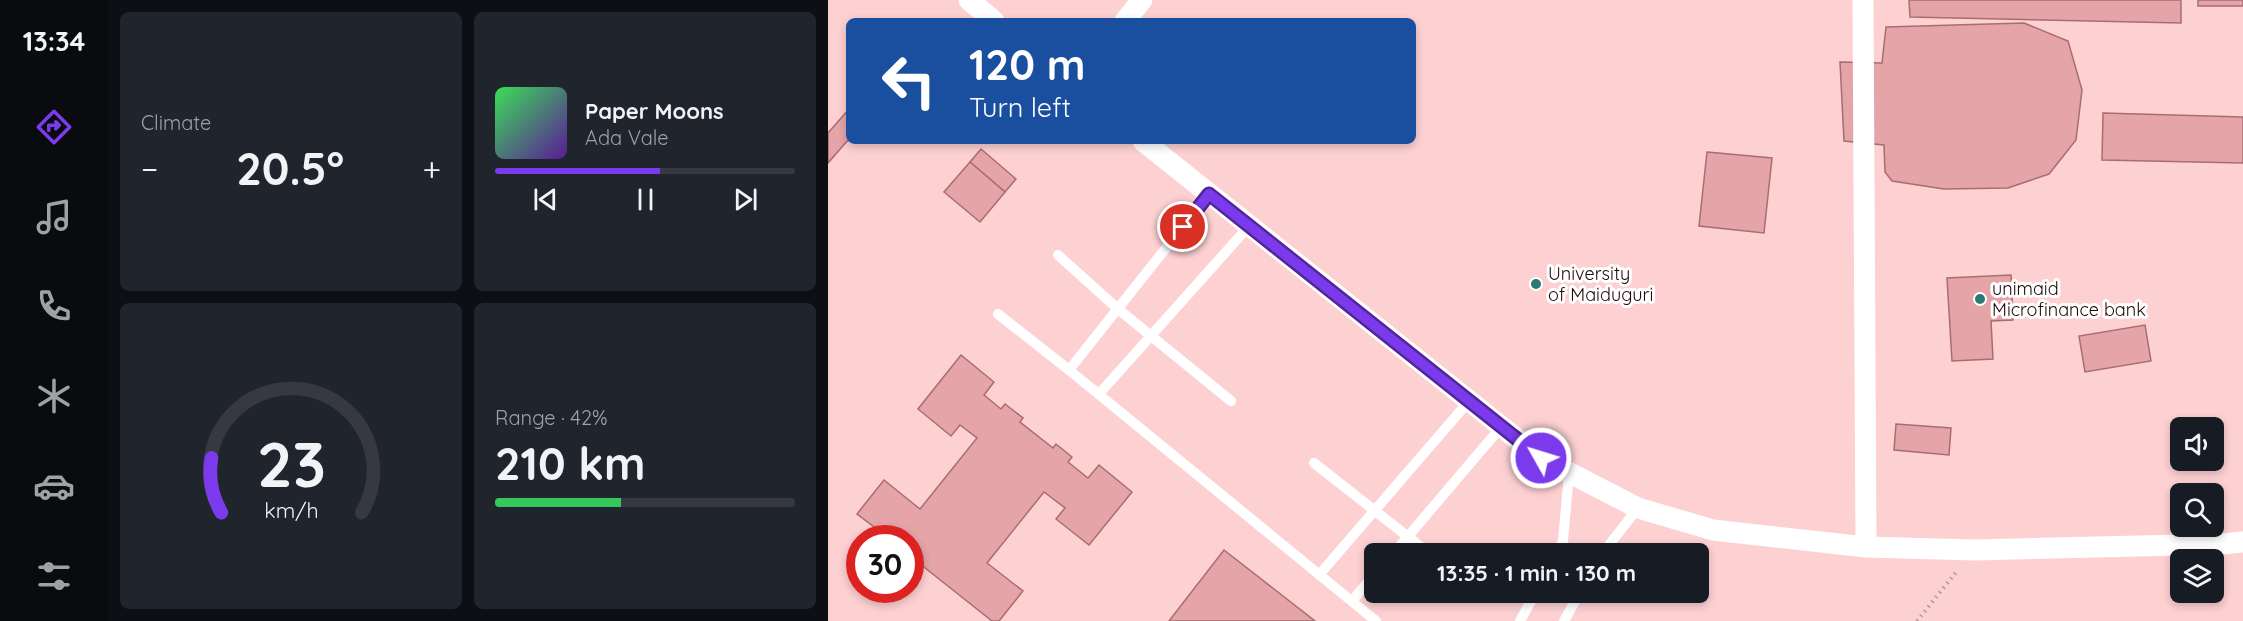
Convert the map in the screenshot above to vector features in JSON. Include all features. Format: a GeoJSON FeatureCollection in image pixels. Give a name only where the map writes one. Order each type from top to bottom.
{"type":"FeatureCollection","features":[{"type":"Feature","properties":{"kind":"street"},"geometry":{"type":"LineString","coordinates":[[969,0],[990,18]]}},
{"type":"Feature","properties":{"kind":"street"},"geometry":{"type":"LineString","coordinates":[[1128,18],[1143,0]]}},
{"type":"Feature","properties":{"kind":"street"},"geometry":{"type":"LineString","coordinates":[[1863,0],[1866,547]]}},
{"type":"Feature","properties":{"kind":"street"},"geometry":{"type":"LineString","coordinates":[[1147,144],[1541,458],[1638,508],[1713,530],[1866,547],[1975,550],[2236,545]]}},
{"type":"Feature","properties":{"kind":"lane"},"geometry":{"type":"LineString","coordinates":[[1070,370],[1209,194]]}},
{"type":"Feature","properties":{"kind":"lane"},"geometry":{"type":"LineString","coordinates":[[1099,394],[1249,226]]}},
{"type":"Feature","properties":{"kind":"lane"},"geometry":{"type":"LineString","coordinates":[[1058,255],[1118,309],[1152,334],[1231,401]]}},
{"type":"Feature","properties":{"kind":"lane"},"geometry":{"type":"LineString","coordinates":[[998,314],[1070,370],[1376,621]]}},
{"type":"Feature","properties":{"kind":"lane"},"geometry":{"type":"LineString","coordinates":[[1319,575],[1469,401]]}},
{"type":"Feature","properties":{"kind":"lane"},"geometry":{"type":"LineString","coordinates":[[1402,543],[1502,427]]}},
{"type":"Feature","properties":{"kind":"lane"},"geometry":{"type":"LineString","coordinates":[[1314,463],[1417,543]]}},
{"type":"Feature","properties":{"kind":"lane"},"geometry":{"type":"LineString","coordinates":[[1562,543],[1569,473]]}},
{"type":"Feature","properties":{"kind":"lane"},"geometry":{"type":"LineString","coordinates":[[1611,543],[1638,508]]}},
{"type":"Feature","properties":{"kind":"lane"},"geometry":{"type":"LineString","coordinates":[[1352,601],[1364,587]]}},
{"type":"Feature","properties":{"kind":"lane"},"geometry":{"type":"LineString","coordinates":[[1521,621],[1530,603]]}},
{"type":"Feature","properties":{"kind":"lane"},"geometry":{"type":"LineString","coordinates":[[1564,621],[1574,603]]}},
{"type":"Feature","properties":{"kind":"path"},"geometry":{"type":"LineString","coordinates":[[1917,621],[1975,550]]}},
{"type":"Feature","properties":{"kind":"shaded area","name":"University of Maiduguri"},"geometry":{"type":"Polygon","coordinates":[[[828,0],[2243,0],[2243,621],[828,621],[828,0]]]}},
{"type":"Feature","properties":{"kind":"building"},"geometry":{"type":"Polygon","coordinates":[[[1909,0],[2181,0],[2181,23],[1910,17],[1909,0]]]}},
{"type":"Feature","properties":{"kind":"building"},"geometry":{"type":"Polygon","coordinates":[[[2198,0],[2243,0],[2243,6],[2198,6],[2198,0]]]}},
{"type":"Feature","properties":{"kind":"building"},"geometry":{"type":"Polygon","coordinates":[[[2024,23],[2068,41],[2082,90],[2076,140],[2049,174],[2008,188],[1944,189],[1892,181],[1885,172],[1884,145],[1844,141],[1840,62],[1882,63],[1886,27],[2024,23]]]}},
{"type":"Feature","properties":{"kind":"building"},"geometry":{"type":"Polygon","coordinates":[[[846,112],[846,142],[828,163],[828,133],[846,112]]]}},
{"type":"Feature","properties":{"kind":"building"},"geometry":{"type":"Polygon","coordinates":[[[2103,113],[2243,117],[2243,163],[2102,160],[2103,113]]]}},
{"type":"Feature","properties":{"kind":"building"},"geometry":{"type":"Polygon","coordinates":[[[981,149],[1016,179],[1005,192],[970,162],[981,149]]]}},
{"type":"Feature","properties":{"kind":"building"},"geometry":{"type":"Polygon","coordinates":[[[1707,152],[1772,158],[1764,233],[1699,226],[1707,152]]]}},
{"type":"Feature","properties":{"kind":"building"},"geometry":{"type":"Polygon","coordinates":[[[970,162],[1005,192],[980,222],[944,192],[970,162]]]}},
{"type":"Feature","properties":{"kind":"building","name":"unimaid Microfinance bank"},"geometry":{"type":"Polygon","coordinates":[[[2011,275],[2013,320],[1991,321],[1993,359],[1952,361],[1947,278],[2011,275]]]}},
{"type":"Feature","properties":{"kind":"building"},"geometry":{"type":"Polygon","coordinates":[[[2145,325],[2151,361],[2085,372],[2079,336],[2145,325]]]}},
{"type":"Feature","properties":{"kind":"building"},"geometry":{"type":"Polygon","coordinates":[[[961,355],[994,382],[984,395],[1001,409],[1005,404],[1023,418],[1020,422],[1053,448],[1056,444],[1072,457],[1068,462],[1088,478],[1099,465],[1132,492],[1089,545],[1056,519],[1065,508],[1044,492],[987,563],[1023,591],[999,621],[992,621],[924,567],[924,525],[872,525],[857,514],[884,480],[920,509],[977,438],[960,425],[951,436],[918,409],[961,355]]]}},
{"type":"Feature","properties":{"kind":"building"},"geometry":{"type":"Polygon","coordinates":[[[1896,424],[1951,428],[1949,455],[1894,450],[1896,424]]]}},
{"type":"Feature","properties":{"kind":"building"},"geometry":{"type":"Polygon","coordinates":[[[1224,550],[1315,621],[1169,621],[1224,550]]]}},
{"type":"Feature","properties":{"kind":"place","name":"University of Maiduguri"},"geometry":{"type":"Point","coordinates":[1536,284]}},
{"type":"Feature","properties":{"kind":"place","name":"unimaid Microfinance bank"},"geometry":{"type":"Point","coordinates":[1980,299]}},
{"type":"Feature","properties":{"kind":"route"},"geometry":{"type":"LineString","coordinates":[[1183,227],[1209,194],[1541,458]]}}]}
